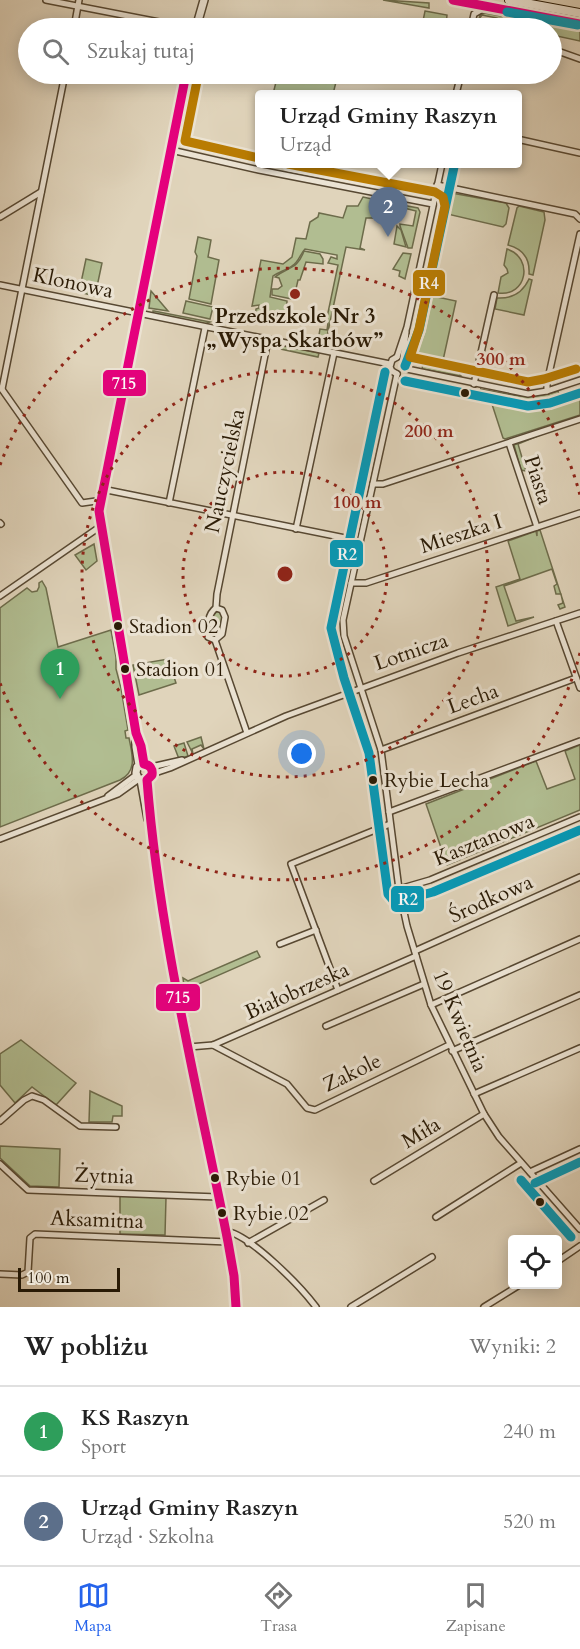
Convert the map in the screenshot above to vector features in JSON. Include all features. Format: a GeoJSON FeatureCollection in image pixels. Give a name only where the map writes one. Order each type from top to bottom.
{"type":"FeatureCollection","features":[{"type":"Feature","properties":{"kind":"main road"},"geometry":{"type":"LineString","coordinates":[[509,0],[580,14]]}},
{"type":"Feature","properties":{"kind":"main road"},"geometry":{"type":"LineString","coordinates":[[457,1],[549,18]]}},
{"type":"Feature","properties":{"kind":"main road"},"geometry":{"type":"LineString","coordinates":[[562,20],[580,24]]}},
{"type":"Feature","properties":{"kind":"street"},"geometry":{"type":"LineString","coordinates":[[46,0],[79,3],[146,18]]}},
{"type":"Feature","properties":{"kind":"street"},"geometry":{"type":"LineString","coordinates":[[199,18],[204,0]]}},
{"type":"Feature","properties":{"kind":"street"},"geometry":{"type":"LineString","coordinates":[[457,1],[469,7],[474,14]]}},
{"type":"Feature","properties":{"kind":"street"},"geometry":{"type":"LineString","coordinates":[[76,18],[79,3]]}},
{"type":"Feature","properties":{"kind":"street"},"geometry":{"type":"LineString","coordinates":[[473,18],[474,14],[488,6]]}},
{"type":"Feature","properties":{"kind":"street"},"geometry":{"type":"LineString","coordinates":[[562,53],[580,59]]}},
{"type":"Feature","properties":{"kind":"street"},"geometry":{"type":"LineString","coordinates":[[63,84],[1,388],[82,503],[96,501]]}},
{"type":"Feature","properties":{"kind":"street"},"geometry":{"type":"LineString","coordinates":[[184,84],[99,512],[136,733],[136,747],[144,773],[172,960],[228,1242],[234,1276],[236,1307]]}},
{"type":"Feature","properties":{"kind":"street"},"geometry":{"type":"LineString","coordinates":[[522,141],[580,153]]}},
{"type":"Feature","properties":{"kind":"street"},"geometry":{"type":"LineString","coordinates":[[171,150],[433,204]]}},
{"type":"Feature","properties":{"kind":"street"},"geometry":{"type":"LineString","coordinates":[[400,358],[407,363],[407,369],[397,374],[391,369],[390,364],[400,358],[441,168]]}},
{"type":"Feature","properties":{"kind":"street"},"geometry":{"type":"LineString","coordinates":[[437,185],[575,214],[580,219]]}},
{"type":"Feature","properties":{"kind":"street"},"geometry":{"type":"LineString","coordinates":[[0,217],[41,192]]}},
{"type":"Feature","properties":{"kind":"street"},"geometry":{"type":"LineString","coordinates":[[547,391],[580,234]]}},
{"type":"Feature","properties":{"kind":"street","name":"Klonowa"},"geometry":{"type":"LineString","coordinates":[[0,285],[390,364]]}},
{"type":"Feature","properties":{"kind":"street"},"geometry":{"type":"LineString","coordinates":[[474,384],[494,295]]}},
{"type":"Feature","properties":{"kind":"street"},"geometry":{"type":"LineString","coordinates":[[169,503],[205,328]]}},
{"type":"Feature","properties":{"kind":"street","name":"Nauczycielska"},"geometry":{"type":"LineString","coordinates":[[247,733],[215,640],[208,637],[207,632],[211,613],[216,608],[232,516],[268,340]]}},
{"type":"Feature","properties":{"kind":"street"},"geometry":{"type":"LineString","coordinates":[[296,528],[333,353]]}},
{"type":"Feature","properties":{"kind":"street"},"geometry":{"type":"LineString","coordinates":[[407,369],[520,393],[547,391],[580,380]]}},
{"type":"Feature","properties":{"kind":"street","name":"19 Kwietnia"},"geometry":{"type":"LineString","coordinates":[[397,374],[343,628],[381,750],[399,889],[415,954],[431,1005],[484,1114],[521,1163],[580,1229]]}},
{"type":"Feature","properties":{"kind":"street"},"geometry":{"type":"LineString","coordinates":[[373,484],[383,484],[580,419]]}},
{"type":"Feature","properties":{"kind":"street","name":"Piasta"},"geometry":{"type":"LineString","coordinates":[[509,443],[537,527]]}},
{"type":"Feature","properties":{"kind":"street"},"geometry":{"type":"LineString","coordinates":[[102,489],[360,541]]}},
{"type":"Feature","properties":{"kind":"street","name":"Mieszka I"},"geometry":{"type":"LineString","coordinates":[[351,583],[366,582],[580,513]]}},
{"type":"Feature","properties":{"kind":"street"},"geometry":{"type":"LineString","coordinates":[[0,596],[100,526]]}},
{"type":"Feature","properties":{"kind":"street","name":"Nauczycielska"},"geometry":{"type":"LineString","coordinates":[[215,640],[221,637],[225,617],[222,610],[216,608]]}},
{"type":"Feature","properties":{"kind":"street","name":"Lotnicza"},"geometry":{"type":"LineString","coordinates":[[144,773],[189,759],[286,716],[360,688],[580,613]]}},
{"type":"Feature","properties":{"kind":"street"},"geometry":{"type":"LineString","coordinates":[[556,621],[580,688]]}},
{"type":"Feature","properties":{"kind":"street","name":"Lecha"},"geometry":{"type":"LineString","coordinates":[[381,750],[576,678]]}},
{"type":"Feature","properties":{"kind":"street"},"geometry":{"type":"LineString","coordinates":[[389,812],[580,741]]}},
{"type":"Feature","properties":{"kind":"street"},"geometry":{"type":"LineString","coordinates":[[0,839],[118,794],[144,773]]}},
{"type":"Feature","properties":{"kind":"street"},"geometry":{"type":"LineString","coordinates":[[144,773],[142,792],[151,830]]}},
{"type":"Feature","properties":{"kind":"street"},"geometry":{"type":"LineString","coordinates":[[107,797],[144,773]]}},
{"type":"Feature","properties":{"kind":"street"},"geometry":{"type":"LineString","coordinates":[[128,787],[136,787],[142,792]]}},
{"type":"Feature","properties":{"kind":"street","name":"Kasztanowa"},"geometry":{"type":"LineString","coordinates":[[399,889],[440,876],[580,817]]}},
{"type":"Feature","properties":{"kind":"street"},"geometry":{"type":"LineString","coordinates":[[339,990],[291,864],[390,824]]}},
{"type":"Feature","properties":{"kind":"street","name":"Środkowa"},"geometry":{"type":"LineString","coordinates":[[415,954],[580,878]]}},
{"type":"Feature","properties":{"kind":"street"},"geometry":{"type":"LineString","coordinates":[[280,944],[316,930]]}},
{"type":"Feature","properties":{"kind":"street"},"geometry":{"type":"LineString","coordinates":[[431,1005],[580,939]]}},
{"type":"Feature","properties":{"kind":"street","name":"Białobrzeska"},"geometry":{"type":"LineString","coordinates":[[189,1047],[213,1045],[415,954]]}},
{"type":"Feature","properties":{"kind":"street"},"geometry":{"type":"LineString","coordinates":[[326,1026],[424,984]]}},
{"type":"Feature","properties":{"kind":"street"},"geometry":{"type":"LineString","coordinates":[[451,1048],[580,995]]}},
{"type":"Feature","properties":{"kind":"street","name":"Zakole"},"geometry":{"type":"LineString","coordinates":[[213,1045],[285,1084],[308,1108],[315,1110],[451,1048]]}},
{"type":"Feature","properties":{"kind":"street"},"geometry":{"type":"LineString","coordinates":[[474,1094],[580,1048]]}},
{"type":"Feature","properties":{"kind":"street"},"geometry":{"type":"LineString","coordinates":[[0,1121],[32,1096],[44,1100],[80,1126],[116,1127]]}},
{"type":"Feature","properties":{"kind":"street","name":"Miła"},"geometry":{"type":"LineString","coordinates":[[374,1181],[484,1114]]}},
{"type":"Feature","properties":{"kind":"street"},"geometry":{"type":"LineString","coordinates":[[530,1172],[580,1149]]}},
{"type":"Feature","properties":{"kind":"street"},"geometry":{"type":"LineString","coordinates":[[436,1217],[521,1163]]}},
{"type":"Feature","properties":{"kind":"street","name":"Żytnia"},"geometry":{"type":"LineString","coordinates":[[0,1164],[28,1190],[218,1197]]}},
{"type":"Feature","properties":{"kind":"street"},"geometry":{"type":"LineString","coordinates":[[248,1243],[324,1200]]}},
{"type":"Feature","properties":{"kind":"street"},"geometry":{"type":"LineString","coordinates":[[574,1222],[580,1219]]}},
{"type":"Feature","properties":{"kind":"street"},"geometry":{"type":"LineString","coordinates":[[225,1231],[237,1235],[284,1271],[316,1307]]}},
{"type":"Feature","properties":{"kind":"street","name":"Aksamitna"},"geometry":{"type":"LineString","coordinates":[[0,1274],[22,1275],[28,1272],[30,1238],[35,1234],[228,1242]]}},
{"type":"Feature","properties":{"kind":"street"},"geometry":{"type":"LineString","coordinates":[[562,1258],[580,1246]]}},
{"type":"Feature","properties":{"kind":"street"},"geometry":{"type":"LineString","coordinates":[[351,1307],[432,1257]]}},
{"type":"Feature","properties":{"kind":"street"},"geometry":{"type":"LineString","coordinates":[[484,1307],[513,1289]]}},
{"type":"Feature","properties":{"kind":"green space"},"geometry":{"type":"Polygon","coordinates":[[[383,0],[429,3],[429,8],[423,7],[383,0]]]}},
{"type":"Feature","properties":{"kind":"green space"},"geometry":{"type":"Polygon","coordinates":[[[474,0],[481,0],[580,20],[474,0]]]}},
{"type":"Feature","properties":{"kind":"green space"},"geometry":{"type":"Polygon","coordinates":[[[425,11],[447,15],[447,18],[424,18],[425,11]]]}},
{"type":"Feature","properties":{"kind":"green space"},"geometry":{"type":"Polygon","coordinates":[[[485,13],[513,18],[482,15],[479,18],[480,15],[485,13]]]}},
{"type":"Feature","properties":{"kind":"green space"},"geometry":{"type":"Polygon","coordinates":[[[562,27],[580,30],[580,41],[562,37],[562,27]]]}},
{"type":"Feature","properties":{"kind":"green space"},"geometry":{"type":"Polygon","coordinates":[[[276,84],[336,84],[334,90],[274,90],[276,84]]]}},
{"type":"Feature","properties":{"kind":"green space"},"geometry":{"type":"Polygon","coordinates":[[[446,192],[506,203],[509,208],[506,224],[503,227],[443,213],[446,192]]]}},
{"type":"Feature","properties":{"kind":"green space"},"geometry":{"type":"Polygon","coordinates":[[[363,197],[381,201],[373,218],[366,218],[360,248],[365,250],[346,247],[326,341],[350,346],[318,341],[320,329],[327,330],[328,323],[326,322],[338,265],[328,263],[331,257],[337,259],[337,255],[305,249],[294,264],[273,276],[270,297],[287,301],[286,313],[302,316],[300,325],[255,316],[259,305],[252,306],[261,260],[283,264],[292,257],[296,238],[306,239],[310,222],[318,217],[319,213],[343,218],[347,206],[358,206],[363,197]]]}},
{"type":"Feature","properties":{"kind":"green space"},"geometry":{"type":"Polygon","coordinates":[[[386,202],[418,208],[420,212],[412,248],[408,248],[400,224],[413,226],[416,211],[392,205],[391,210],[388,210],[385,206],[386,202]]]}},
{"type":"Feature","properties":{"kind":"green space"},"geometry":{"type":"Polygon","coordinates":[[[519,206],[544,212],[545,220],[533,275],[529,274],[524,255],[518,249],[508,245],[519,206]]]}},
{"type":"Feature","properties":{"kind":"green space"},"geometry":{"type":"Polygon","coordinates":[[[397,226],[401,230],[406,247],[394,244],[397,226]]]}},
{"type":"Feature","properties":{"kind":"green space"},"geometry":{"type":"Polygon","coordinates":[[[198,237],[211,240],[208,257],[219,260],[211,304],[189,299],[198,237]]]}},
{"type":"Feature","properties":{"kind":"green space"},"geometry":{"type":"Polygon","coordinates":[[[507,249],[521,260],[524,276],[515,289],[508,293],[498,293],[501,277],[508,273],[504,265],[507,249]]]}},
{"type":"Feature","properties":{"kind":"green space"},"geometry":{"type":"Polygon","coordinates":[[[304,251],[320,254],[323,264],[306,262],[296,289],[293,289],[292,299],[272,295],[272,289],[282,286],[279,278],[275,277],[295,265],[304,251]]]}},
{"type":"Feature","properties":{"kind":"green space"},"geometry":{"type":"Polygon","coordinates":[[[403,253],[411,254],[405,279],[399,276],[400,271],[393,269],[403,253]]]}},
{"type":"Feature","properties":{"kind":"green space"},"geometry":{"type":"Polygon","coordinates":[[[86,259],[102,263],[95,296],[79,292],[86,259]]]}},
{"type":"Feature","properties":{"kind":"green space"},"geometry":{"type":"Polygon","coordinates":[[[529,279],[532,280],[524,315],[495,309],[497,298],[516,294],[524,288],[529,279]]]}},
{"type":"Feature","properties":{"kind":"green space"},"geometry":{"type":"Polygon","coordinates":[[[151,291],[168,311],[149,308],[151,291]]]}},
{"type":"Feature","properties":{"kind":"green space"},"geometry":{"type":"Polygon","coordinates":[[[423,294],[456,301],[442,365],[409,357],[423,294]]]}},
{"type":"Feature","properties":{"kind":"green space"},"geometry":{"type":"Polygon","coordinates":[[[186,301],[213,307],[210,319],[183,313],[186,301]]]}},
{"type":"Feature","properties":{"kind":"green space"},"geometry":{"type":"Polygon","coordinates":[[[153,311],[210,322],[205,324],[153,314],[153,311]]]}},
{"type":"Feature","properties":{"kind":"green space"},"geometry":{"type":"Polygon","coordinates":[[[278,345],[319,353],[318,357],[271,347],[278,345]]]}},
{"type":"Feature","properties":{"kind":"green space"},"geometry":{"type":"Polygon","coordinates":[[[423,364],[457,370],[461,376],[422,369],[423,364]]]}},
{"type":"Feature","properties":{"kind":"green space"},"geometry":{"type":"Polygon","coordinates":[[[480,389],[519,396],[538,396],[558,391],[559,394],[540,399],[519,400],[480,389]]]}},
{"type":"Feature","properties":{"kind":"green space"},"geometry":{"type":"Polygon","coordinates":[[[580,389],[580,415],[503,438],[489,395],[515,400],[535,400],[555,397],[580,389]]]}},
{"type":"Feature","properties":{"kind":"green space"},"geometry":{"type":"Polygon","coordinates":[[[545,433],[518,444],[526,471],[521,470],[514,445],[545,433]]]}},
{"type":"Feature","properties":{"kind":"green space"},"geometry":{"type":"Polygon","coordinates":[[[540,530],[561,594],[556,594],[554,586],[557,584],[552,569],[504,586],[516,621],[534,617],[508,626],[496,587],[520,579],[508,541],[536,531],[537,536],[537,531],[540,530]]]}},
{"type":"Feature","properties":{"kind":"green space"},"geometry":{"type":"Polygon","coordinates":[[[94,544],[97,561],[86,570],[75,555],[94,544]]]}},
{"type":"Feature","properties":{"kind":"green space"},"geometry":{"type":"Polygon","coordinates":[[[42,581],[46,588],[58,647],[111,630],[132,767],[120,780],[0,827],[0,608],[27,588],[32,592],[37,591],[42,581]]]}},
{"type":"Feature","properties":{"kind":"green space"},"geometry":{"type":"Polygon","coordinates":[[[561,596],[565,607],[560,609],[558,605],[563,603],[561,596]]]}},
{"type":"Feature","properties":{"kind":"green space"},"geometry":{"type":"Polygon","coordinates":[[[221,611],[224,616],[216,636],[209,632],[213,614],[221,611]]]}},
{"type":"Feature","properties":{"kind":"green space"},"geometry":{"type":"Polygon","coordinates":[[[168,659],[176,683],[139,695],[133,665],[168,659]]]}},
{"type":"Feature","properties":{"kind":"green space"},"geometry":{"type":"Polygon","coordinates":[[[201,737],[204,749],[201,745],[192,749],[193,754],[187,742],[201,737]]]}},
{"type":"Feature","properties":{"kind":"green space"},"geometry":{"type":"Polygon","coordinates":[[[184,743],[188,756],[179,759],[174,746],[184,743]]]}},
{"type":"Feature","properties":{"kind":"green space"},"geometry":{"type":"Polygon","coordinates":[[[580,745],[580,810],[447,865],[426,804],[536,761],[547,789],[575,779],[565,751],[580,745]]]}},
{"type":"Feature","properties":{"kind":"green space"},"geometry":{"type":"Polygon","coordinates":[[[257,951],[260,957],[187,989],[185,993],[183,978],[188,981],[257,951]]]}},
{"type":"Feature","properties":{"kind":"green space"},"geometry":{"type":"Polygon","coordinates":[[[21,1040],[76,1083],[56,1105],[32,1087],[15,1103],[0,1085],[0,1054],[21,1040]]]}},
{"type":"Feature","properties":{"kind":"green space"},"geometry":{"type":"Polygon","coordinates":[[[90,1091],[122,1106],[122,1116],[113,1116],[112,1122],[89,1122],[90,1091]]]}},
{"type":"Feature","properties":{"kind":"green space"},"geometry":{"type":"Polygon","coordinates":[[[0,1146],[60,1149],[59,1187],[30,1186],[0,1158],[0,1146]]]}},
{"type":"Feature","properties":{"kind":"green space"},"geometry":{"type":"Polygon","coordinates":[[[120,1196],[166,1198],[165,1235],[120,1234],[120,1196]]]}},
{"type":"Feature","properties":{"kind":"transit line","name":"715"},"geometry":{"type":"LineString","coordinates":[[453,0],[548,18]]}},
{"type":"Feature","properties":{"kind":"transit line","name":"R2"},"geometry":{"type":"LineString","coordinates":[[507,12],[540,18]]}},
{"type":"Feature","properties":{"kind":"transit line","name":"715"},"geometry":{"type":"LineString","coordinates":[[562,21],[580,24]]}},
{"type":"Feature","properties":{"kind":"transit line","name":"R2"},"geometry":{"type":"LineString","coordinates":[[562,22],[578,25]]}},
{"type":"Feature","properties":{"kind":"transit line","name":"715"},"geometry":{"type":"LineString","coordinates":[[184,84],[99,511],[136,733],[144,764],[152,771],[152,775],[147,780],[160,896],[228,1242],[234,1276],[236,1307]]}},
{"type":"Feature","properties":{"kind":"transit line","name":"R4"},"geometry":{"type":"LineString","coordinates":[[196,84],[185,141],[255,157]]}},
{"type":"Feature","properties":{"kind":"transit line","name":"R4"},"geometry":{"type":"LineString","coordinates":[[309,168],[435,192],[443,197],[445,206],[419,329],[410,357],[528,382],[576,369]]}},
{"type":"Feature","properties":{"kind":"transit line","name":"R2"},"geometry":{"type":"LineString","coordinates":[[405,366],[419,330],[454,168]]}},
{"type":"Feature","properties":{"kind":"transit line","name":"R2"},"geometry":{"type":"LineString","coordinates":[[385,372],[331,628],[344,678],[369,753],[388,894],[393,900],[400,901],[433,892],[580,830]]}},
{"type":"Feature","properties":{"kind":"transit line","name":"R2"},"geometry":{"type":"LineString","coordinates":[[405,381],[528,406],[550,403],[580,393]]}},
{"type":"Feature","properties":{"kind":"transit line","name":"R2"},"geometry":{"type":"LineString","coordinates":[[535,1183],[580,1162]]}},
{"type":"Feature","properties":{"kind":"transit line","name":"R2"},"geometry":{"type":"LineString","coordinates":[[521,1180],[571,1237]]}},
{"type":"Feature","properties":{"kind":"place","name":"Urząd Gminy Raszyn"},"geometry":{"type":"Point","coordinates":[388,237]}},
{"type":"Feature","properties":{"kind":"place","name":"Przedszkole Nr 3 „Wyspa Skarbów”"},"geometry":{"type":"Point","coordinates":[295,294]}},
{"type":"Feature","properties":{"kind":"place","name":"Stadion 02"},"geometry":{"type":"Point","coordinates":[118,626]}},
{"type":"Feature","properties":{"kind":"place","name":"Stadion 01"},"geometry":{"type":"Point","coordinates":[125,669]}},
{"type":"Feature","properties":{"kind":"place","name":"KS Raszyn"},"geometry":{"type":"Point","coordinates":[60,699]}},
{"type":"Feature","properties":{"kind":"place","name":"Rybie Lecha"},"geometry":{"type":"Point","coordinates":[373,780]}},
{"type":"Feature","properties":{"kind":"place","name":"Rybie 01"},"geometry":{"type":"Point","coordinates":[215,1178]}},
{"type":"Feature","properties":{"kind":"place","name":"Rybie 02"},"geometry":{"type":"Point","coordinates":[222,1213]}}]}
